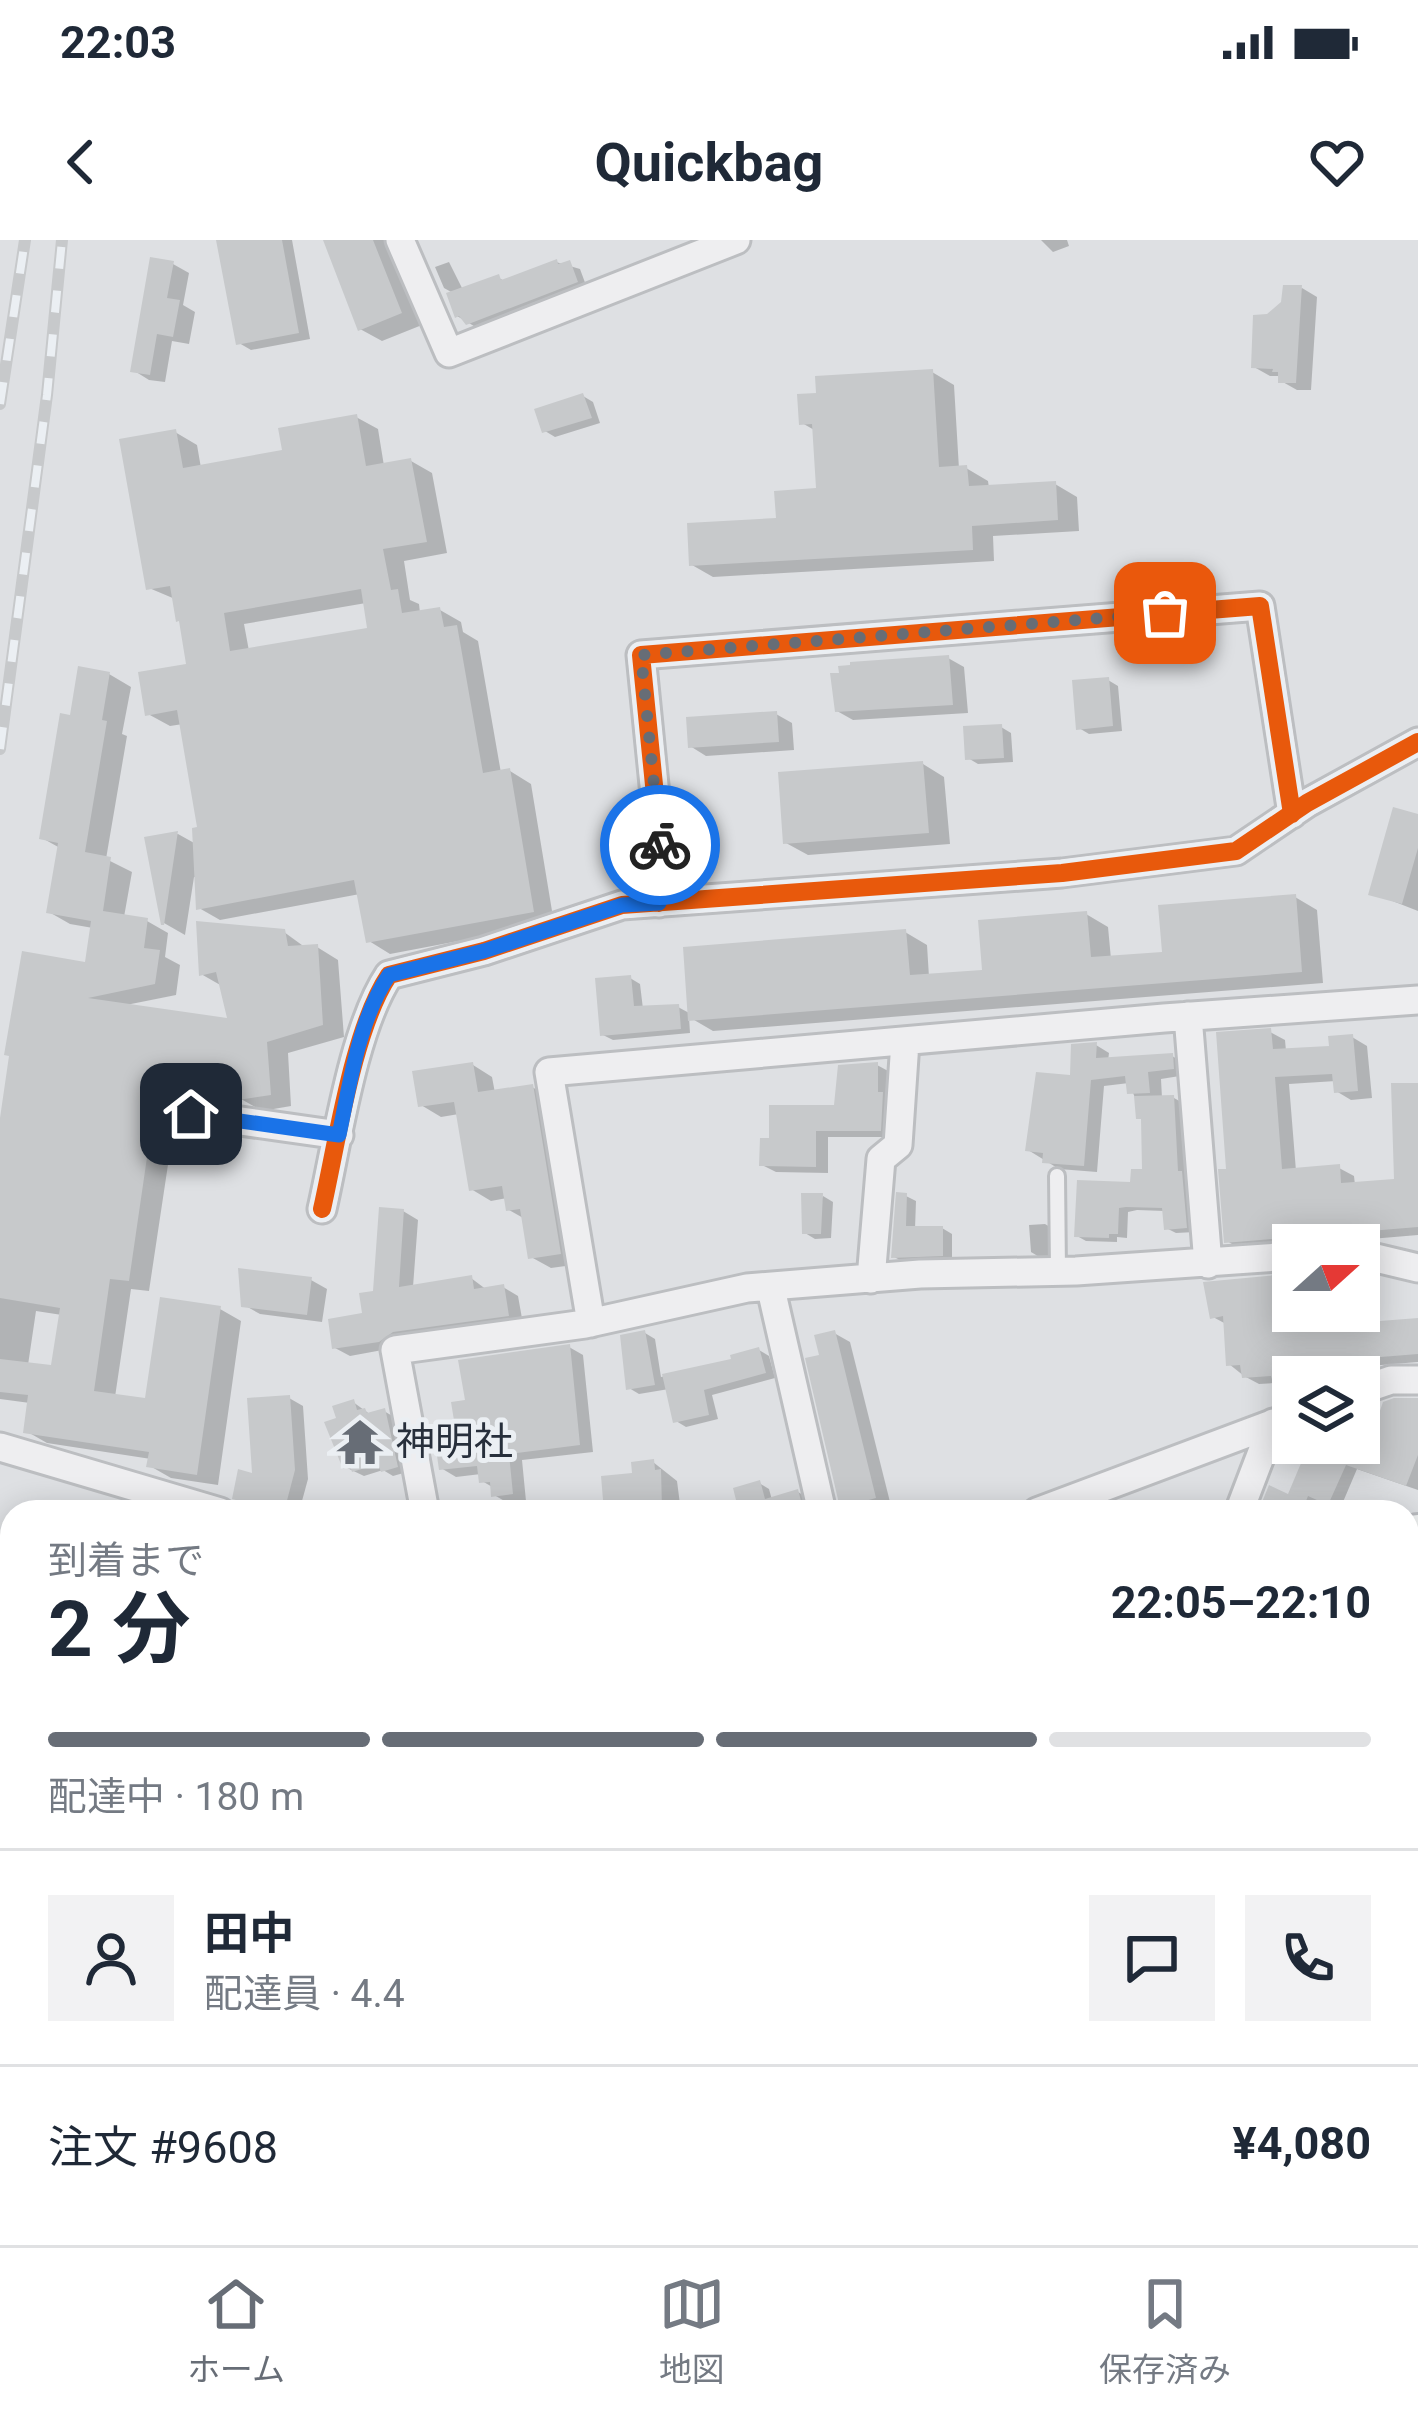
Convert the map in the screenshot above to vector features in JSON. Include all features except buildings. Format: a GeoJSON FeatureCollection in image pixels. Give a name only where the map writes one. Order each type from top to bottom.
{"type":"FeatureCollection","features":[{"type":"Feature","properties":{"kind":"street"},"geometry":{"type":"LineString","coordinates":[[400,240],[449,353],[736,240]]}},
{"type":"Feature","properties":{"kind":"street"},"geometry":{"type":"LineString","coordinates":[[659,903],[661,855],[641,655],[1260,606],[1292,814]]}},
{"type":"Feature","properties":{"kind":"street"},"geometry":{"type":"LineString","coordinates":[[322,1209],[350,1084],[378,991],[389,975],[484,951],[622,905],[1062,872],[1236,851],[1418,742]]}},
{"type":"Feature","properties":{"kind":"street"},"geometry":{"type":"LineString","coordinates":[[591,1323],[549,1072],[1418,1000]]}},
{"type":"Feature","properties":{"kind":"street"},"geometry":{"type":"LineString","coordinates":[[1188,1016],[1208,1264]]}},
{"type":"Feature","properties":{"kind":"street"},"geometry":{"type":"LineString","coordinates":[[871,1279],[881,1159],[898,1145],[905,1042]]}},
{"type":"Feature","properties":{"kind":"street"},"geometry":{"type":"LineString","coordinates":[[191,1114],[339,1135]]}},
{"type":"Feature","properties":{"kind":"street"},"geometry":{"type":"LineString","coordinates":[[423,1500],[395,1350],[591,1323],[747,1288],[1272,1258]]}},
{"type":"Feature","properties":{"kind":"street"},"geometry":{"type":"LineString","coordinates":[[1380,1259],[1418,1268]]}},
{"type":"Feature","properties":{"kind":"street"},"geometry":{"type":"LineString","coordinates":[[771,1289],[819,1500]]}},
{"type":"Feature","properties":{"kind":"street"},"geometry":{"type":"LineString","coordinates":[[1380,1384],[1418,1380]]}},
{"type":"Feature","properties":{"kind":"street"},"geometry":{"type":"LineString","coordinates":[[1074,1500],[1272,1423]]}},
{"type":"Feature","properties":{"kind":"street"},"geometry":{"type":"LineString","coordinates":[[1245,1500],[1272,1442]]}},
{"type":"Feature","properties":{"kind":"street"},"geometry":{"type":"LineString","coordinates":[[0,1447],[133,1499]]}},
{"type":"Feature","properties":{"kind":"lane"},"geometry":{"type":"LineString","coordinates":[[1058,1176],[1058,1271]]}},
{"type":"Feature","properties":{"kind":"railway"},"geometry":{"type":"LineString","coordinates":[[0,404],[25,240]]}},
{"type":"Feature","properties":{"kind":"railway"},"geometry":{"type":"LineString","coordinates":[[0,749],[47,395],[62,240]]}},
{"type":"Feature","properties":{"kind":"cycle path"},"geometry":{"type":"LineString","coordinates":[[659,903],[661,855],[641,655],[1260,606],[1292,814]]}},
{"type":"Feature","properties":{"kind":"cycle path"},"geometry":{"type":"LineString","coordinates":[[322,1209],[356,1055],[389,975],[484,951],[622,905],[1062,873],[1236,851],[1307,803],[1418,742]]}},
{"type":"Feature","properties":{"kind":"way so far"},"geometry":{"type":"LineString","coordinates":[[660,845],[641,655],[1165,613]]}},
{"type":"Feature","properties":{"kind":"place","name":"神明社"},"geometry":{"type":"Point","coordinates":[360,1442]}},
{"type":"Feature","properties":{"kind":"route"},"geometry":{"type":"LineString","coordinates":[[191,1114],[339,1135],[378,991],[389,975],[484,951],[622,905],[659,903],[660,845]]}}]}
